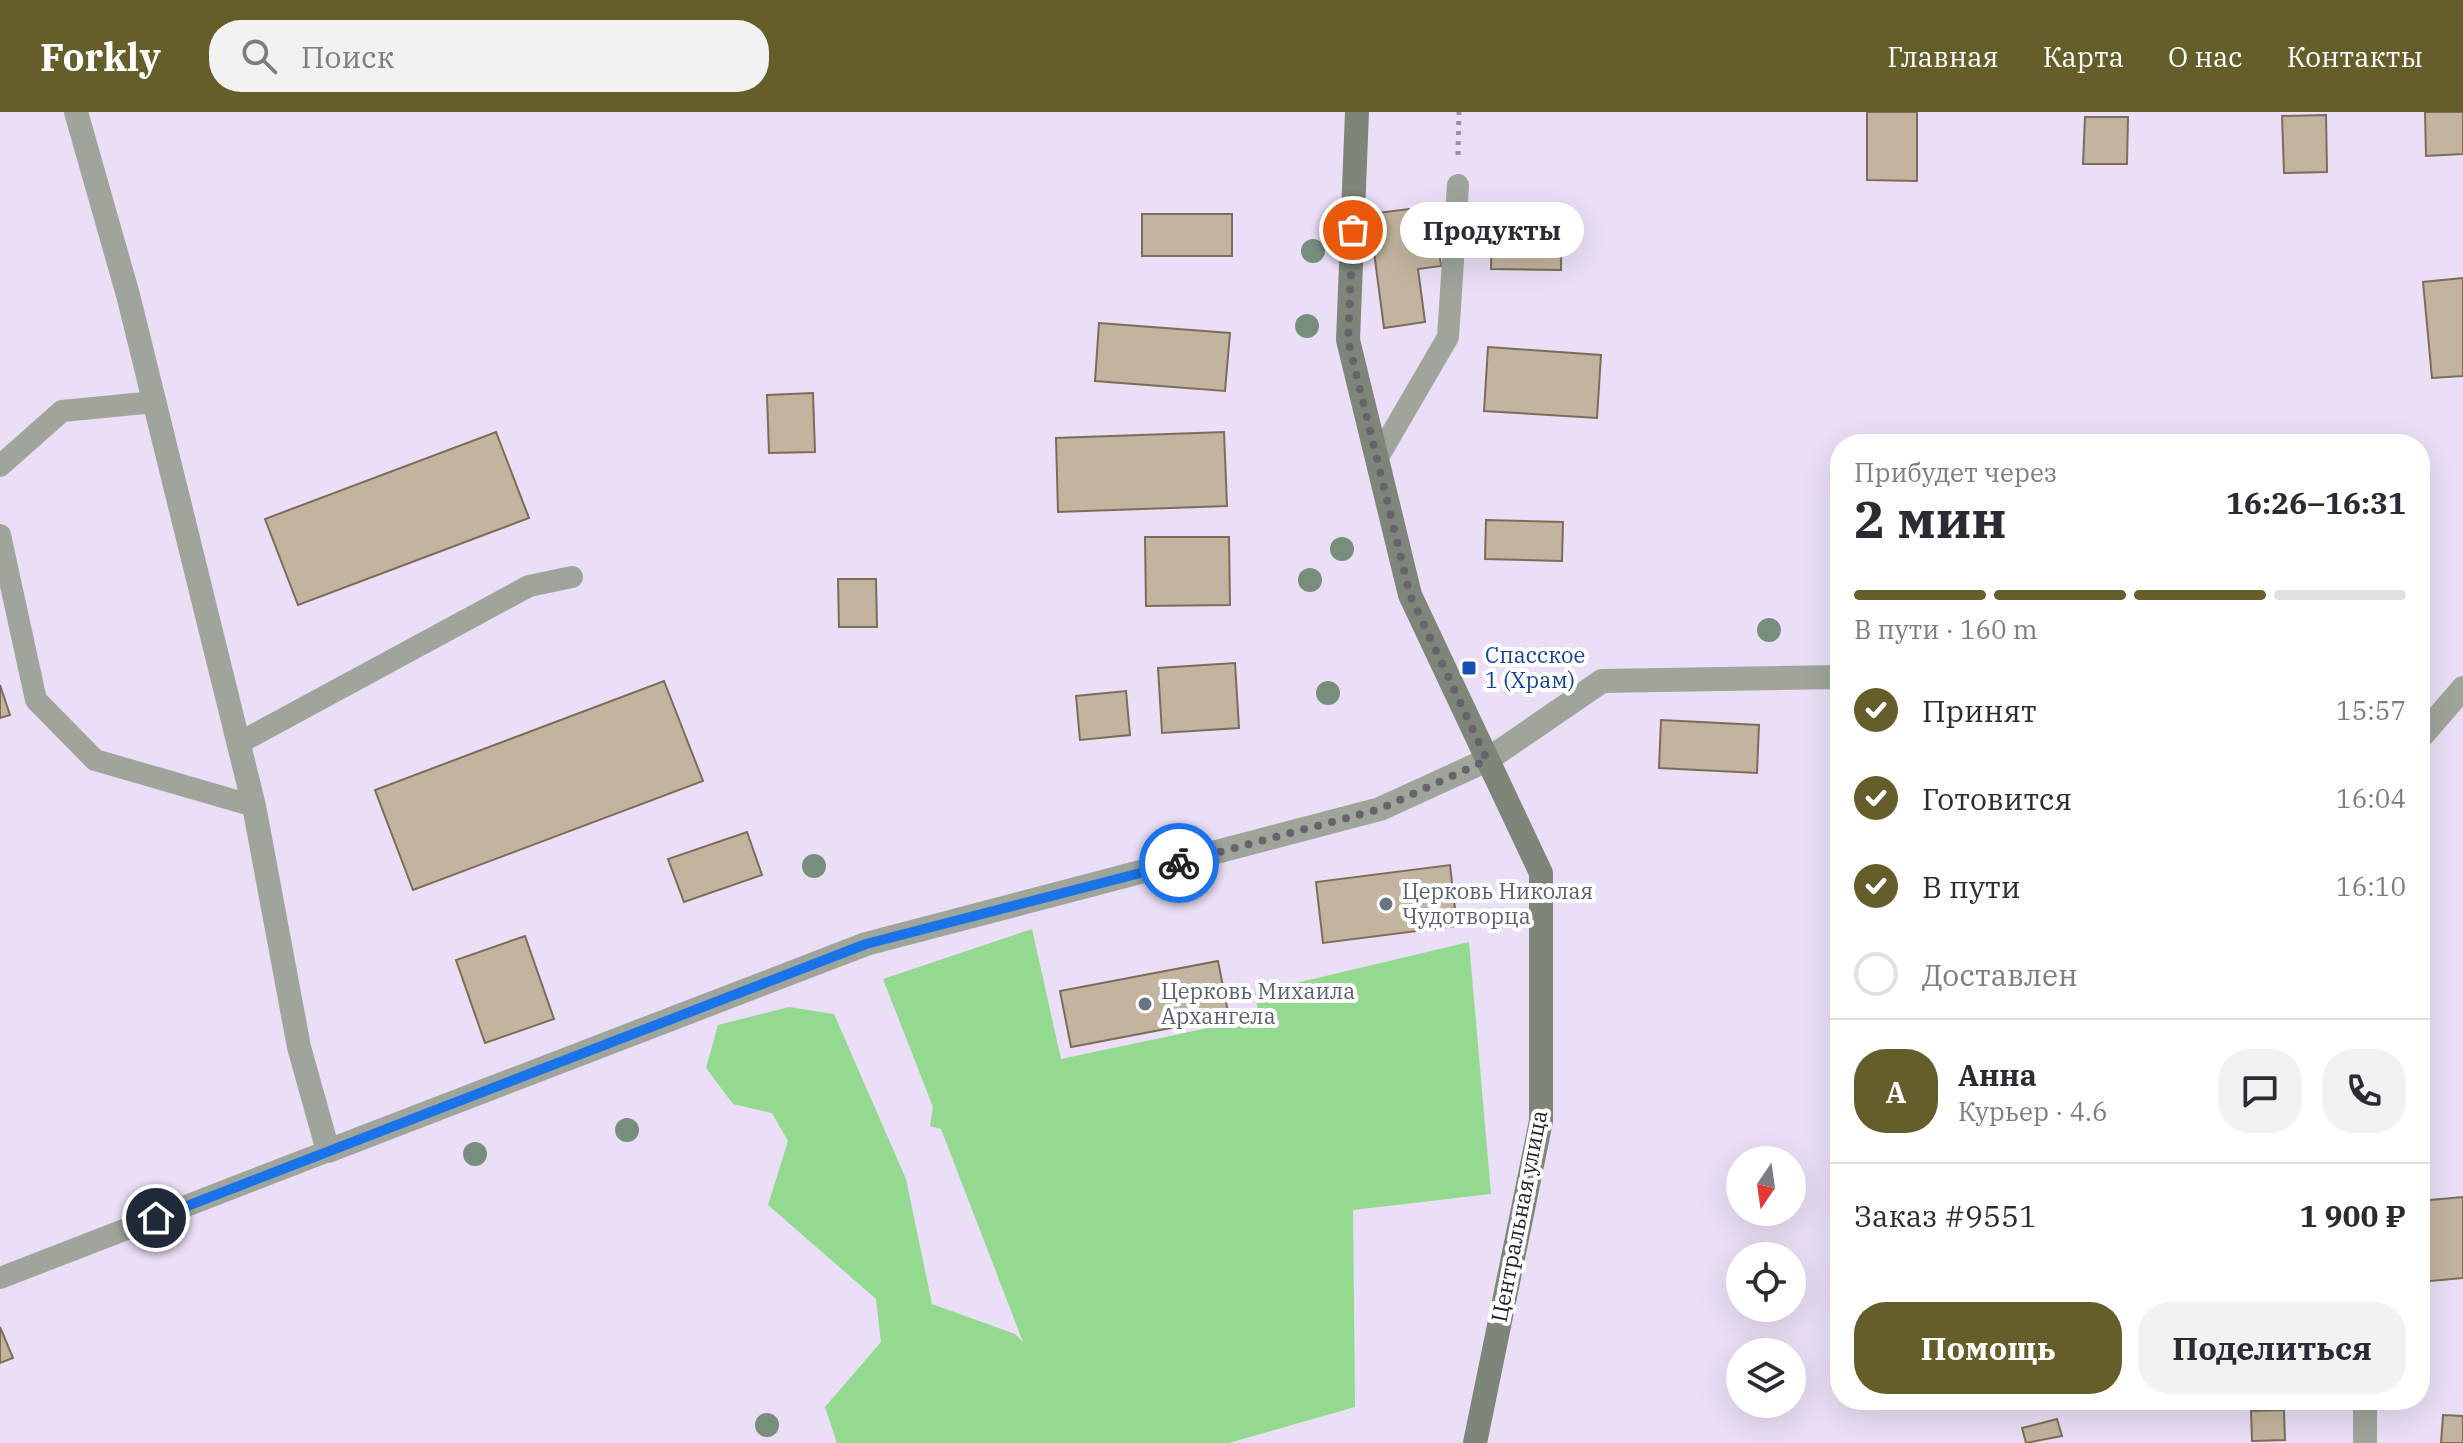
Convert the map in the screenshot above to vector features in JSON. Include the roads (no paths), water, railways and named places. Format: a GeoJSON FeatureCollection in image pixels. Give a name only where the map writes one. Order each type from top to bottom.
{"type":"FeatureCollection","features":[{"type":"Feature","properties":{"kind":"street"},"geometry":{"type":"LineString","coordinates":[[76,112],[128,295],[239,743],[254,806],[299,1047],[328,1151],[866,944],[1380,809],[1487,760],[1602,681],[1830,677]]}},
{"type":"Feature","properties":{"kind":"street","name":"Центральная улица"},"geometry":{"type":"LineString","coordinates":[[1357,112],[1348,340],[1410,595],[1541,873],[1541,1121],[1475,1443]]}},
{"type":"Feature","properties":{"kind":"street"},"geometry":{"type":"LineString","coordinates":[[2430,726],[2463,688]]}},
{"type":"Feature","properties":{"kind":"street"},"geometry":{"type":"LineString","coordinates":[[2365,1410],[2365,1443]]}},
{"type":"Feature","properties":{"kind":"lane"},"geometry":{"type":"LineString","coordinates":[[1377,459],[1448,337],[1458,185]]}},
{"type":"Feature","properties":{"kind":"lane"},"geometry":{"type":"LineString","coordinates":[[0,466],[62,411],[155,402]]}},
{"type":"Feature","properties":{"kind":"lane"},"geometry":{"type":"LineString","coordinates":[[0,535],[36,700],[95,760],[254,806]]}},
{"type":"Feature","properties":{"kind":"lane"},"geometry":{"type":"LineString","coordinates":[[239,743],[529,586],[572,577]]}},
{"type":"Feature","properties":{"kind":"lane"},"geometry":{"type":"LineString","coordinates":[[0,1278],[328,1151]]}},
{"type":"Feature","properties":{"kind":"place","name":"Продукты"},"geometry":{"type":"Point","coordinates":[1353,230]}},
{"type":"Feature","properties":{"kind":"place","name":"Спасское 1 (Храм)"},"geometry":{"type":"Point","coordinates":[1469,668]}},
{"type":"Feature","properties":{"kind":"place","name":"Церковь Николая Чудотворца"},"geometry":{"type":"Point","coordinates":[1386,904]}},
{"type":"Feature","properties":{"kind":"place","name":"Церковь Михаила Архангела"},"geometry":{"type":"Point","coordinates":[1145,1004]}}]}
